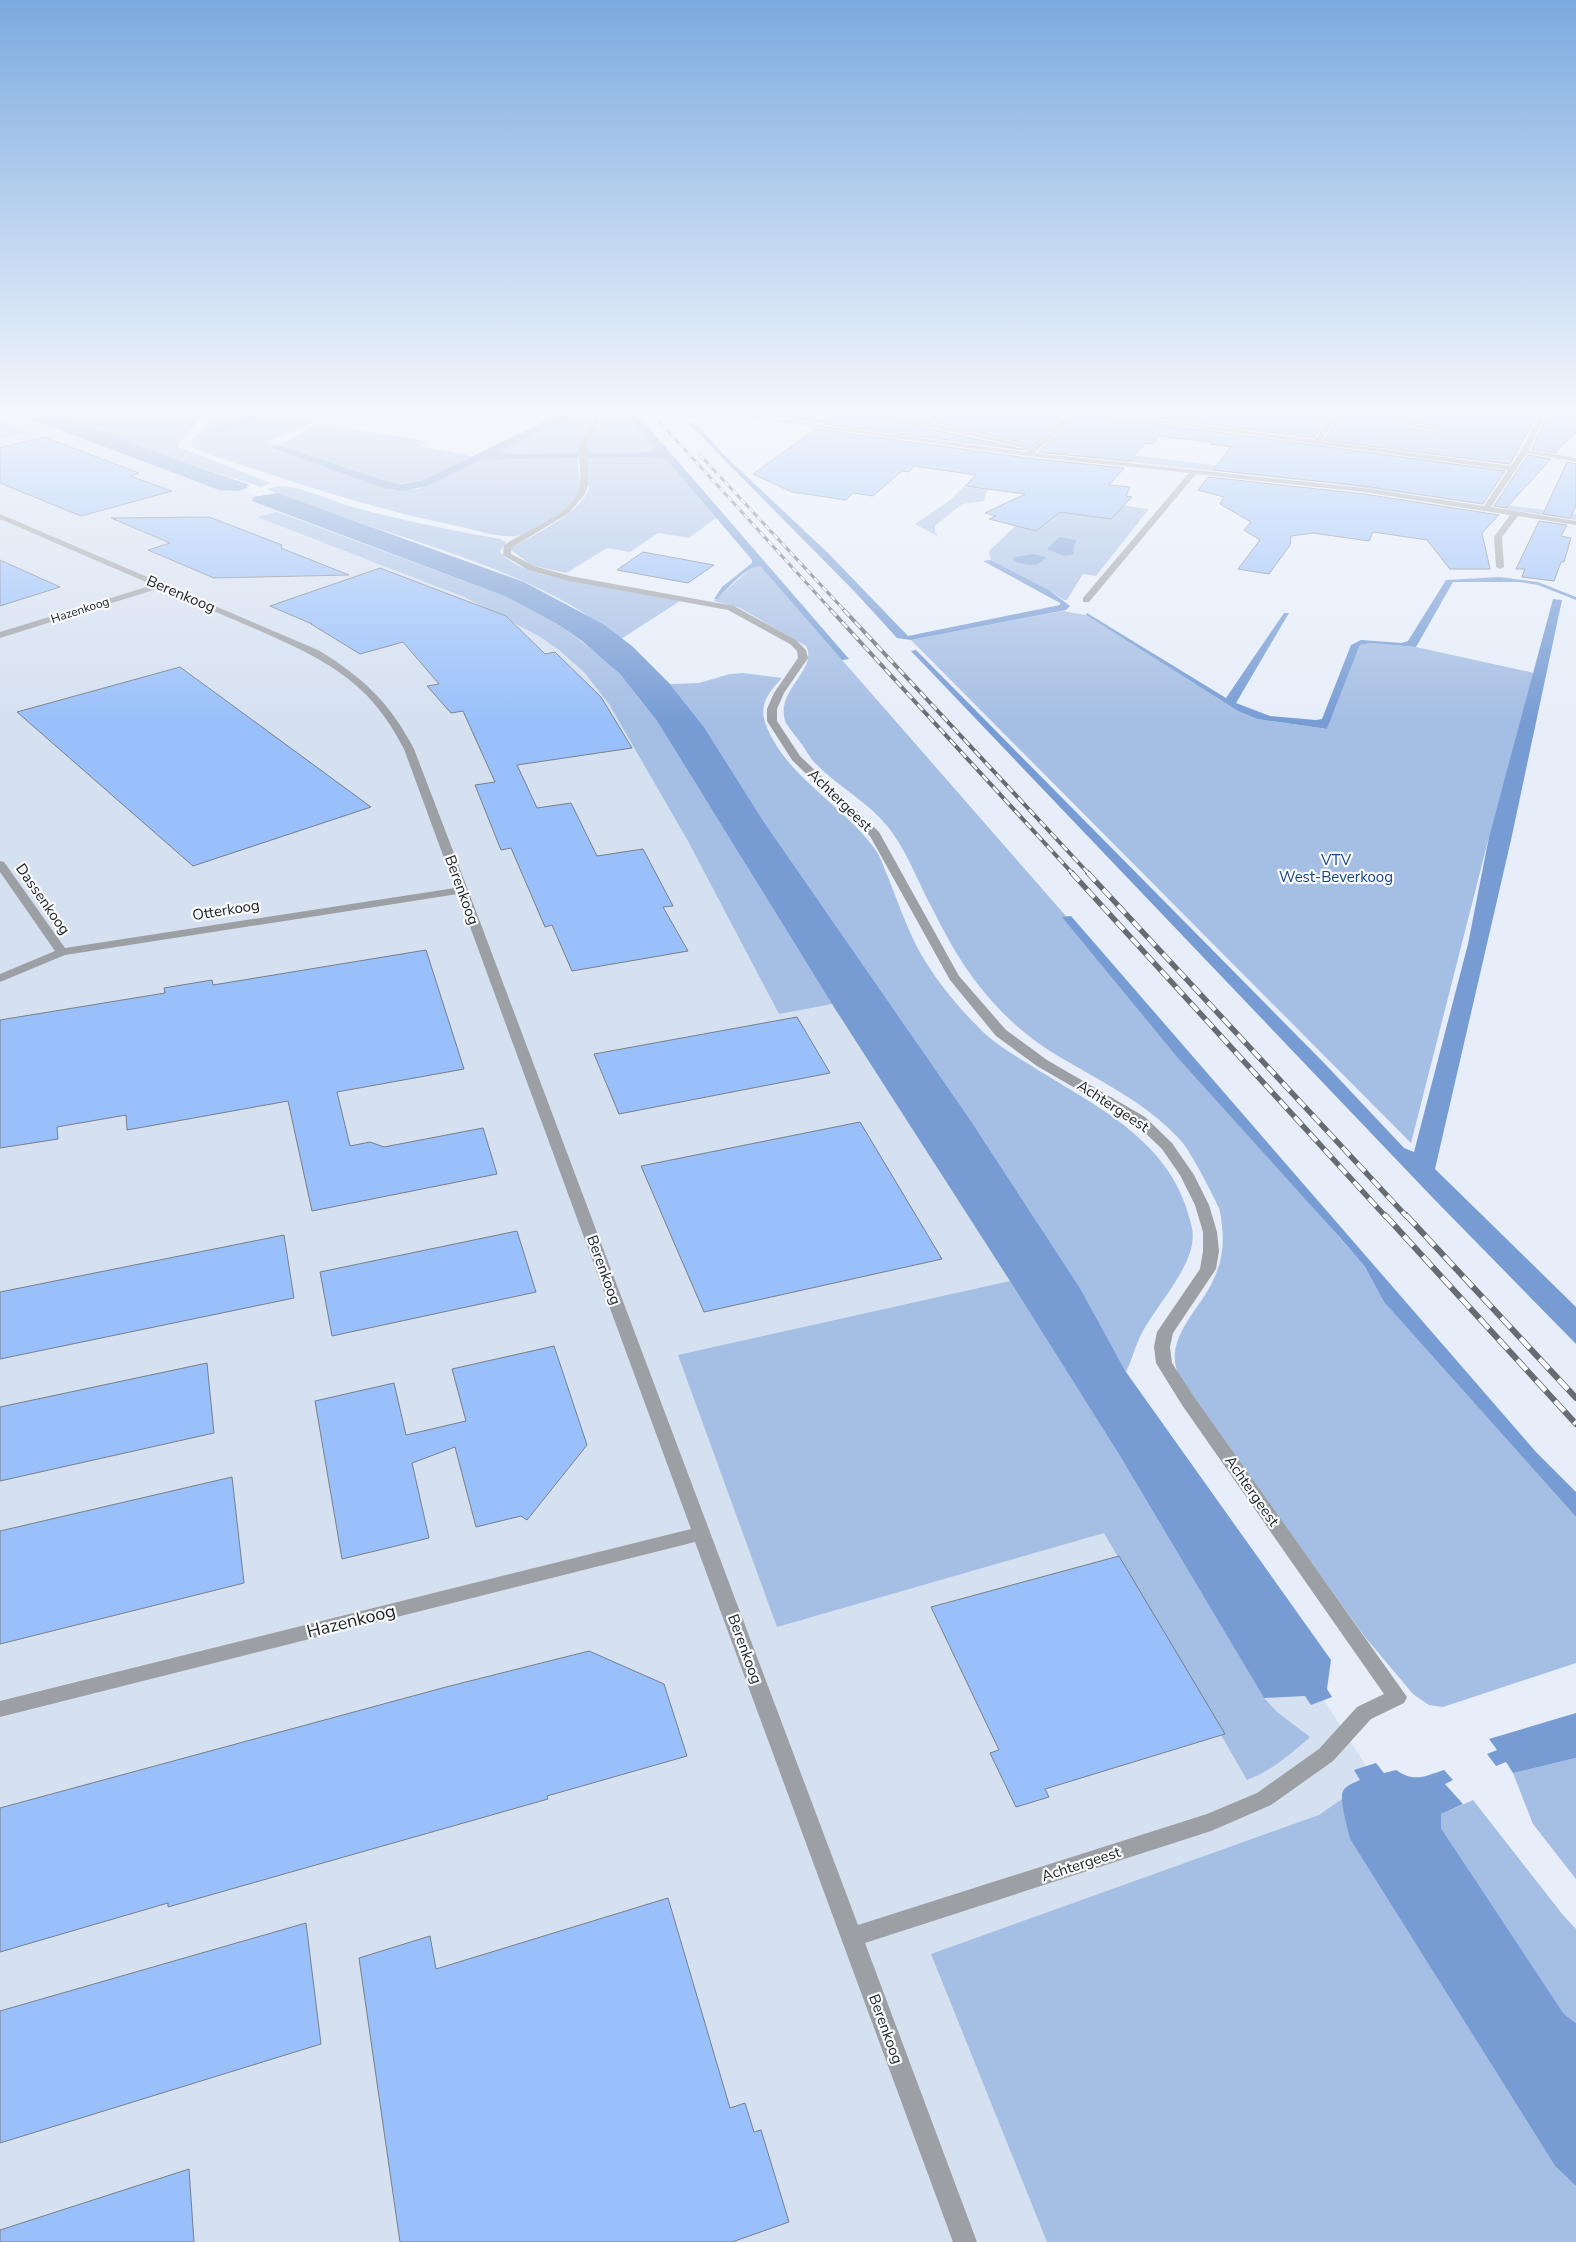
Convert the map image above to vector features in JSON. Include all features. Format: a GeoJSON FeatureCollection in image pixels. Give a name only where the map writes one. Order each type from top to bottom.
{"type":"FeatureCollection","features":[{"type":"Feature","properties":{"kind":"street","name":"Achtergeest"},"geometry":{"type":"LineString","coordinates":[[564,513],[511,544],[507,547],[507,555],[531,568],[569,578],[731,608],[793,642],[801,650],[803,658],[779,693],[772,709],[772,721],[796,758],[875,834],[954,977],[1001,1033],[1042,1063],[1140,1120],[1167,1146],[1187,1175],[1202,1205],[1210,1232],[1211,1251],[1208,1269],[1165,1332],[1162,1347],[1164,1363],[1188,1401],[1397,1697],[1364,1713],[1326,1754],[1264,1799],[1211,1822],[852,1937]]}},
{"type":"Feature","properties":{"kind":"street"},"geometry":{"type":"LineString","coordinates":[[1086,600],[1160,513]]}},
{"type":"Feature","properties":{"kind":"street"},"geometry":{"type":"LineString","coordinates":[[1500,567],[1498,537],[1516,513],[1576,523]]}},
{"type":"Feature","properties":{"kind":"street","name":"Berenkoog"},"geometry":{"type":"LineString","coordinates":[[0,516],[315,652],[339,666],[378,699],[395,721],[410,748],[965,2242]]}},
{"type":"Feature","properties":{"kind":"street","name":"Hazenkoog"},"geometry":{"type":"LineString","coordinates":[[0,635],[161,584]]}},
{"type":"Feature","properties":{"kind":"street","name":"Dassenkoog"},"geometry":{"type":"LineString","coordinates":[[0,864],[62,952]]}},
{"type":"Feature","properties":{"kind":"street","name":"Otterkoog"},"geometry":{"type":"LineString","coordinates":[[0,978],[62,952],[462,890]]}},
{"type":"Feature","properties":{"kind":"street","name":"Hazenkoog"},"geometry":{"type":"LineString","coordinates":[[0,1709],[702,1533]]}},
{"type":"Feature","properties":{"kind":"shaded area"},"geometry":{"type":"Polygon","coordinates":[[[0,513],[300,513],[564,615],[1295,1655],[1576,2093],[1576,2242],[0,2242],[0,513]]]}},
{"type":"Feature","properties":{"kind":"shaded area"},"geometry":{"type":"Polygon","coordinates":[[[283,513],[331,513],[524,582],[603,624],[632,646],[670,684],[704,727],[764,822],[969,1118],[1080,1288],[1126,1372],[1331,1660],[1327,1689],[1332,1697],[1311,1705],[1305,1696],[1264,1698],[1120,1456],[832,1004],[657,721],[620,674],[582,641],[559,625],[507,597],[283,513]]]}},
{"type":"Feature","properties":{"kind":"shaded area"},"geometry":{"type":"Polygon","coordinates":[[[712,513],[722,513],[849,659],[842,660],[760,566],[749,569],[717,599],[714,599],[722,587],[752,563],[752,560],[712,513]]]}},
{"type":"Feature","properties":{"kind":"shaded area"},"geometry":{"type":"Polygon","coordinates":[[[777,513],[785,513],[829,554],[908,636],[1060,605],[1060,603],[983,561],[991,560],[1049,590],[1070,606],[1066,610],[911,640],[897,638],[854,591],[777,513]]]}},
{"type":"Feature","properties":{"kind":"shaded area"},"geometry":{"type":"Polygon","coordinates":[[[1059,537],[1077,540],[1074,545],[1073,555],[1064,556],[1047,549],[1059,537]]]}},
{"type":"Feature","properties":{"kind":"shaded area"},"geometry":{"type":"Polygon","coordinates":[[[1034,554],[1046,557],[1040,563],[1031,565],[1013,560],[1014,557],[1034,554]]]}},
{"type":"Feature","properties":{"kind":"shaded area"},"geometry":{"type":"Polygon","coordinates":[[[1500,577],[1538,582],[1576,597],[1576,600],[1538,585],[1520,582],[1453,582],[1416,647],[1370,643],[1360,645],[1327,729],[1257,719],[1238,711],[1086,615],[1087,613],[1226,698],[1284,613],[1289,613],[1236,703],[1270,716],[1316,720],[1322,719],[1351,645],[1361,640],[1402,643],[1408,641],[1446,580],[1500,577]]]}},
{"type":"Feature","properties":{"kind":"shaded area"},"geometry":{"type":"Polygon","coordinates":[[[1553,599],[1562,600],[1511,840],[1435,1169],[1576,1307],[1576,1344],[1433,1198],[911,651],[916,650],[1326,1065],[1404,1148],[1414,1152],[1468,944],[1489,837],[1553,599]]]}},
{"type":"Feature","properties":{"kind":"shaded area"},"geometry":{"type":"Polygon","coordinates":[[[1071,916],[1536,1452],[1576,1492],[1576,1517],[1384,1302],[1365,1267],[1342,1240],[1178,1058],[1062,917],[1071,916]]]}},
{"type":"Feature","properties":{"kind":"shaded area"},"geometry":{"type":"Polygon","coordinates":[[[1576,1713],[1576,1758],[1513,1773],[1506,1762],[1496,1766],[1487,1754],[1497,1750],[1489,1739],[1576,1713]]]}},
{"type":"Feature","properties":{"kind":"shaded area"},"geometry":{"type":"Polygon","coordinates":[[[1376,1763],[1384,1773],[1396,1770],[1409,1776],[1420,1777],[1444,1770],[1453,1780],[1445,1784],[1463,1804],[1441,1814],[1441,1828],[1564,2014],[1576,2023],[1576,2186],[1555,2166],[1350,1839],[1343,1808],[1343,1791],[1360,1780],[1354,1770],[1376,1763]]]}},
{"type":"Feature","properties":{"kind":"green space"},"geometry":{"type":"Polygon","coordinates":[[[279,513],[507,597],[559,625],[603,658],[620,674],[657,721],[832,1004],[779,1014],[688,841],[609,704],[584,672],[559,650],[539,636],[464,597],[257,517],[279,513]]]}},
{"type":"Feature","properties":{"kind":"green space"},"geometry":{"type":"Polygon","coordinates":[[[331,513],[376,513],[500,539],[506,542],[500,552],[505,557],[532,571],[680,601],[621,639],[583,612],[541,589],[450,553],[331,513]]]}},
{"type":"Feature","properties":{"kind":"green space"},"geometry":{"type":"Polygon","coordinates":[[[399,513],[559,513],[531,531],[516,536],[484,533],[399,513]]]}},
{"type":"Feature","properties":{"kind":"green space"},"geometry":{"type":"Polygon","coordinates":[[[570,513],[711,513],[716,518],[689,538],[658,533],[630,552],[607,548],[566,573],[531,565],[511,550],[511,548],[570,513]]]}},
{"type":"Feature","properties":{"kind":"green space"},"geometry":{"type":"Polygon","coordinates":[[[932,513],[951,513],[935,526],[935,532],[939,537],[915,524],[932,513]]]}},
{"type":"Feature","properties":{"kind":"green space"},"geometry":{"type":"Polygon","coordinates":[[[1029,513],[1146,513],[1096,576],[1083,574],[1067,600],[991,560],[989,551],[1029,513]]]}},
{"type":"Feature","properties":{"kind":"green space"},"geometry":{"type":"Polygon","coordinates":[[[1528,513],[1576,514],[1576,520],[1528,513]]]}},
{"type":"Feature","properties":{"kind":"green space"},"geometry":{"type":"Polygon","coordinates":[[[756,566],[760,566],[1065,915],[1186,1061],[1365,1267],[1384,1302],[1576,1517],[1576,1663],[1443,1707],[1429,1705],[1413,1694],[1365,1637],[1185,1388],[1178,1372],[1175,1362],[1177,1342],[1212,1282],[1222,1251],[1223,1235],[1219,1208],[1196,1164],[1182,1142],[1153,1114],[1040,1045],[995,1005],[953,948],[895,836],[872,810],[812,760],[786,723],[784,711],[785,701],[807,664],[806,646],[740,608],[714,601],[756,566]]]}},
{"type":"Feature","properties":{"kind":"green space","name":"VTV West-Beverkoog"},"geometry":{"type":"Polygon","coordinates":[[[1063,611],[1086,615],[1238,711],[1257,719],[1327,729],[1360,645],[1370,643],[1416,647],[1534,673],[1489,837],[1411,1143],[911,640],[1063,611]]]}},
{"type":"Feature","properties":{"kind":"green space"},"geometry":{"type":"Polygon","coordinates":[[[743,673],[782,678],[766,699],[763,711],[766,725],[776,744],[802,777],[850,820],[877,852],[917,947],[931,970],[956,1003],[983,1032],[999,1045],[1104,1111],[1128,1129],[1150,1148],[1168,1171],[1183,1197],[1192,1228],[1189,1256],[1182,1271],[1139,1339],[1126,1372],[1080,1288],[969,1118],[764,822],[704,727],[670,684],[699,683],[730,674],[743,673]]]}},
{"type":"Feature","properties":{"kind":"green space"},"geometry":{"type":"Polygon","coordinates":[[[1010,1281],[1120,1456],[1264,1698],[1277,1712],[1310,1737],[1296,1750],[1264,1772],[1247,1780],[1104,1533],[777,1627],[678,1355],[1010,1281]]]}},
{"type":"Feature","properties":{"kind":"green space"},"geometry":{"type":"Polygon","coordinates":[[[1576,1758],[1576,1879],[1533,1824],[1513,1773],[1576,1758]]]}},
{"type":"Feature","properties":{"kind":"green space"},"geometry":{"type":"Polygon","coordinates":[[[1342,1799],[1350,1839],[1555,2166],[1576,2186],[1576,2242],[1047,2242],[931,1954],[1319,1815],[1342,1799]]]}},
{"type":"Feature","properties":{"kind":"green space"},"geometry":{"type":"Polygon","coordinates":[[[1473,1800],[1576,1929],[1576,2023],[1564,2014],[1441,1828],[1441,1814],[1473,1800]]]}},
{"type":"Feature","properties":{"kind":"building"},"geometry":{"type":"Polygon","coordinates":[[[73,513],[93,513],[81,516],[73,513]]]}},
{"type":"Feature","properties":{"kind":"building"},"geometry":{"type":"Polygon","coordinates":[[[985,513],[1059,513],[1036,531],[989,519],[996,516],[985,513]]]}},
{"type":"Feature","properties":{"kind":"building"},"geometry":{"type":"Polygon","coordinates":[[[1065,513],[1117,513],[1111,519],[1065,513]]]}},
{"type":"Feature","properties":{"kind":"building"},"geometry":{"type":"Polygon","coordinates":[[[1235,513],[1484,513],[1499,515],[1482,533],[1490,569],[1450,569],[1427,540],[1373,532],[1369,541],[1313,533],[1291,536],[1290,545],[1269,574],[1238,569],[1260,540],[1244,530],[1251,522],[1235,513]]]}},
{"type":"Feature","properties":{"kind":"building"},"geometry":{"type":"Polygon","coordinates":[[[1544,513],[1573,513],[1570,518],[1543,514],[1544,513]]]}},
{"type":"Feature","properties":{"kind":"building"},"geometry":{"type":"Polygon","coordinates":[[[209,517],[282,545],[281,548],[349,575],[214,578],[148,550],[170,543],[111,518],[209,517]]]}},
{"type":"Feature","properties":{"kind":"building"},"geometry":{"type":"Polygon","coordinates":[[[1539,521],[1567,525],[1561,536],[1571,538],[1564,562],[1561,562],[1554,581],[1522,577],[1525,569],[1516,569],[1539,521]]]}},
{"type":"Feature","properties":{"kind":"building"},"geometry":{"type":"Polygon","coordinates":[[[643,552],[714,565],[688,583],[617,570],[643,552]]]}},
{"type":"Feature","properties":{"kind":"building"},"geometry":{"type":"Polygon","coordinates":[[[0,560],[60,587],[0,606],[0,560]]]}},
{"type":"Feature","properties":{"kind":"building"},"geometry":{"type":"Polygon","coordinates":[[[380,568],[506,616],[545,654],[555,652],[601,697],[632,748],[517,765],[537,808],[571,803],[597,856],[643,849],[673,906],[663,907],[688,951],[572,971],[552,925],[545,927],[511,848],[501,850],[475,785],[495,782],[463,711],[451,713],[427,686],[439,684],[403,642],[360,654],[312,624],[270,606],[380,568]]]}},
{"type":"Feature","properties":{"kind":"building"},"geometry":{"type":"Polygon","coordinates":[[[180,667],[371,807],[193,866],[17,712],[180,667]]]}},
{"type":"Feature","properties":{"kind":"building"},"geometry":{"type":"Polygon","coordinates":[[[426,950],[464,1069],[337,1092],[350,1146],[370,1142],[384,1147],[483,1128],[497,1174],[312,1211],[288,1101],[127,1130],[126,1115],[57,1127],[58,1139],[0,1148],[0,1020],[165,993],[164,988],[212,980],[213,985],[426,950]]]}},
{"type":"Feature","properties":{"kind":"building"},"geometry":{"type":"Polygon","coordinates":[[[797,1017],[830,1073],[619,1114],[594,1054],[797,1017]]]}},
{"type":"Feature","properties":{"kind":"building"},"geometry":{"type":"Polygon","coordinates":[[[860,1122],[942,1259],[704,1312],[641,1166],[860,1122]]]}},
{"type":"Feature","properties":{"kind":"building"},"geometry":{"type":"Polygon","coordinates":[[[517,1231],[536,1292],[332,1336],[320,1272],[517,1231]]]}},
{"type":"Feature","properties":{"kind":"building"},"geometry":{"type":"Polygon","coordinates":[[[284,1235],[294,1298],[0,1359],[0,1292],[284,1235]]]}},
{"type":"Feature","properties":{"kind":"building"},"geometry":{"type":"Polygon","coordinates":[[[554,1346],[587,1445],[527,1520],[521,1516],[476,1527],[455,1447],[412,1463],[429,1538],[342,1559],[315,1401],[394,1383],[406,1435],[466,1421],[452,1369],[554,1346]]]}},
{"type":"Feature","properties":{"kind":"building"},"geometry":{"type":"Polygon","coordinates":[[[207,1363],[214,1433],[0,1481],[0,1407],[207,1363]]]}},
{"type":"Feature","properties":{"kind":"building"},"geometry":{"type":"Polygon","coordinates":[[[232,1477],[244,1583],[0,1644],[0,1531],[232,1477]]]}},
{"type":"Feature","properties":{"kind":"building"},"geometry":{"type":"Polygon","coordinates":[[[1119,1556],[1225,1734],[1045,1789],[1049,1797],[1016,1807],[990,1753],[999,1750],[931,1607],[1119,1556]]]}},
{"type":"Feature","properties":{"kind":"building"},"geometry":{"type":"Polygon","coordinates":[[[589,1651],[664,1684],[687,1756],[547,1796],[548,1799],[168,1907],[168,1903],[0,1952],[0,1808],[446,1687],[589,1651]]]}},
{"type":"Feature","properties":{"kind":"building"},"geometry":{"type":"Polygon","coordinates":[[[668,1898],[730,2108],[745,2103],[754,2132],[761,2130],[789,2222],[732,2242],[400,2242],[359,1958],[430,1936],[436,1969],[668,1898]]]}},
{"type":"Feature","properties":{"kind":"building"},"geometry":{"type":"Polygon","coordinates":[[[306,1923],[321,2044],[0,2143],[0,2011],[306,1923]]]}},
{"type":"Feature","properties":{"kind":"building"},"geometry":{"type":"Polygon","coordinates":[[[189,2169],[194,2242],[0,2242],[0,2230],[189,2169]]]}},
{"type":"Feature","properties":{"kind":"railway"},"geometry":{"type":"LineString","coordinates":[[742,513],[832,611]]}},
{"type":"Feature","properties":{"kind":"railway"},"geometry":{"type":"LineString","coordinates":[[754,513],[845,611]]}},
{"type":"Feature","properties":{"kind":"railway"},"geometry":{"type":"LineString","coordinates":[[831,610],[1073,874]]}},
{"type":"Feature","properties":{"kind":"railway"},"geometry":{"type":"LineString","coordinates":[[844,610],[1089,874]]}},
{"type":"Feature","properties":{"kind":"railway"},"geometry":{"type":"LineString","coordinates":[[1072,873],[1386,1217]]}},
{"type":"Feature","properties":{"kind":"railway"},"geometry":{"type":"LineString","coordinates":[[1088,873],[1407,1217]]}},
{"type":"Feature","properties":{"kind":"railway"},"geometry":{"type":"LineString","coordinates":[[1385,1215],[1576,1424]]}},
{"type":"Feature","properties":{"kind":"railway"},"geometry":{"type":"LineString","coordinates":[[1406,1215],[1576,1398]]}}]}
